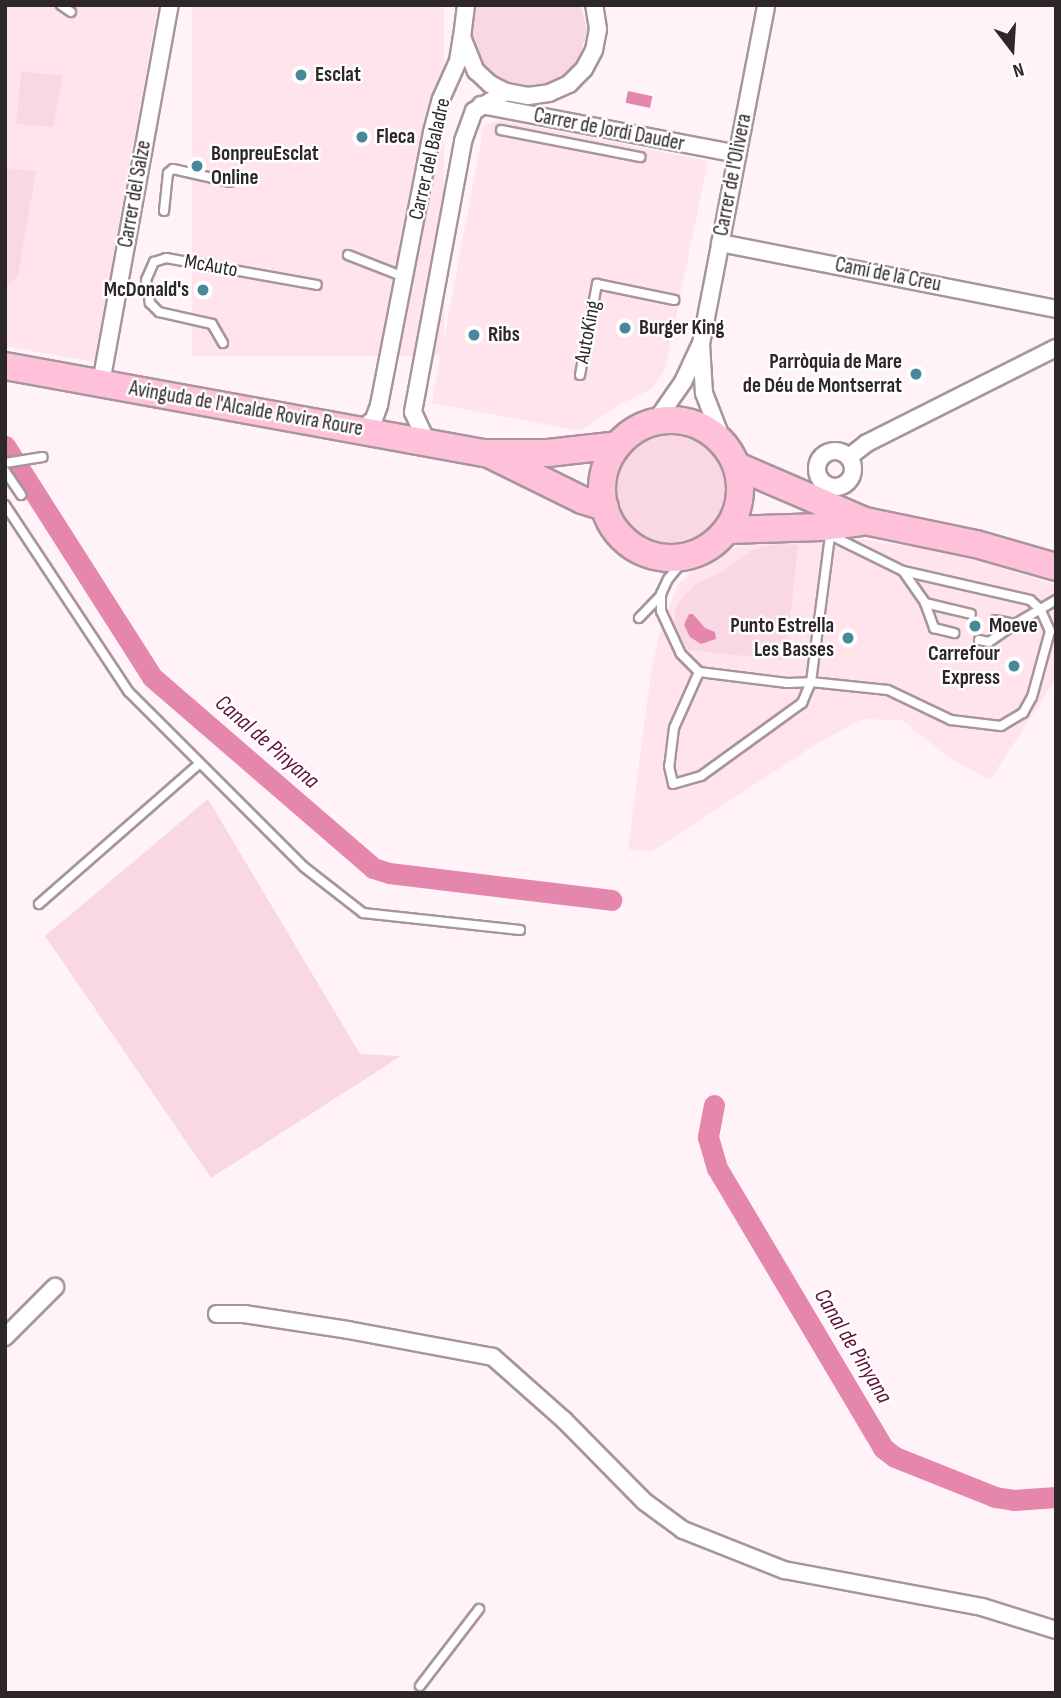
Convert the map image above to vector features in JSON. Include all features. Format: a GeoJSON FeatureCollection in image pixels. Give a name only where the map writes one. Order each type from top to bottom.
{"type":"FeatureCollection","features":[{"type":"Feature","properties":{"kind":"main road","name":"Avinguda de l'Alcalde Rovira Roure"},"geometry":{"type":"LineString","coordinates":[[5,366],[486,453]]}},
{"type":"Feature","properties":{"kind":"main road"},"geometry":{"type":"LineString","coordinates":[[676,420],[697,424],[723,442],[737,466],[740,500],[727,530],[705,550],[686,557],[662,558],[640,551],[621,537],[604,507],[604,475],[618,445],[635,431],[655,422],[676,420]]}},
{"type":"Feature","properties":{"kind":"main road"},"geometry":{"type":"LineString","coordinates":[[486,453],[548,453],[618,445]]}},
{"type":"Feature","properties":{"kind":"main road"},"geometry":{"type":"LineString","coordinates":[[486,453],[572,495],[604,507]]}},
{"type":"Feature","properties":{"kind":"main road"},"geometry":{"type":"LineString","coordinates":[[737,466],[865,521],[976,544],[1056,567]]}},
{"type":"Feature","properties":{"kind":"main road"},"geometry":{"type":"LineString","coordinates":[[727,530],[826,531],[865,521]]}},
{"type":"Feature","properties":{"kind":"street","name":"Carrer del Salze"},"geometry":{"type":"LineString","coordinates":[[101,383],[170,5]]}},
{"type":"Feature","properties":{"kind":"street","name":"Carrer del Baladre"},"geometry":{"type":"LineString","coordinates":[[361,430],[374,419],[379,405],[432,132],[441,99],[458,61],[466,5]]}},
{"type":"Feature","properties":{"kind":"street","name":"Carrer de l'Olivera"},"geometry":{"type":"LineString","coordinates":[[723,442],[704,393],[701,344],[766,5]]}},
{"type":"Feature","properties":{"kind":"street"},"geometry":{"type":"LineString","coordinates":[[462,37],[467,55],[476,71],[490,84],[506,92],[528,96],[549,93],[576,76],[594,50],[598,29],[595,6]]}},
{"type":"Feature","properties":{"kind":"street","name":"Carrer del Baladre"},"geometry":{"type":"LineString","coordinates":[[427,442],[413,412],[463,141],[474,111],[506,92]]}},
{"type":"Feature","properties":{"kind":"street","name":"Carrer de Jordi Dauder"},"geometry":{"type":"LineString","coordinates":[[481,105],[737,155]]}},
{"type":"Feature","properties":{"kind":"street","name":"Camí de la Creu"},"geometry":{"type":"LineString","coordinates":[[720,243],[1055,310]]}},
{"type":"Feature","properties":{"kind":"street","name":"Carrer del Baladre"},"geometry":{"type":"LineString","coordinates":[[411,249],[443,250]]}},
{"type":"Feature","properties":{"kind":"street"},"geometry":{"type":"LineString","coordinates":[[411,249],[430,261],[438,273]]}},
{"type":"Feature","properties":{"kind":"street","name":"Carrer de l'Olivera"},"geometry":{"type":"LineString","coordinates":[[655,422],[683,382],[701,344]]}},
{"type":"Feature","properties":{"kind":"street"},"geometry":{"type":"LineString","coordinates":[[849,457],[867,443],[1056,348]]}},
{"type":"Feature","properties":{"kind":"street"},"geometry":{"type":"LineString","coordinates":[[5,1337],[55,1287]]}},
{"type":"Feature","properties":{"kind":"street"},"geometry":{"type":"LineString","coordinates":[[217,1314],[244,1314],[358,1331],[493,1357],[564,1420],[645,1502],[683,1530],[785,1570],[982,1607],[1056,1630]]}},
{"type":"Feature","properties":{"kind":"lane"},"geometry":{"type":"LineString","coordinates":[[61,5],[71,12]]}},
{"type":"Feature","properties":{"kind":"lane"},"geometry":{"type":"LineString","coordinates":[[501,130],[640,157]]}},
{"type":"Feature","properties":{"kind":"lane"},"geometry":{"type":"LineString","coordinates":[[164,211],[168,173],[173,169],[230,182]]}},
{"type":"Feature","properties":{"kind":"lane"},"geometry":{"type":"LineString","coordinates":[[348,255],[405,278]]}},
{"type":"Feature","properties":{"kind":"lane","name":"McAuto"},"geometry":{"type":"LineString","coordinates":[[223,343],[212,324],[159,312],[150,303],[146,280],[153,262],[166,258],[317,285]]}},
{"type":"Feature","properties":{"kind":"lane","name":"AutoKing"},"geometry":{"type":"LineString","coordinates":[[580,374],[597,284],[674,300]]}},
{"type":"Feature","properties":{"kind":"lane"},"geometry":{"type":"LineString","coordinates":[[21,495],[6,465],[43,457]]}},
{"type":"Feature","properties":{"kind":"lane"},"geometry":{"type":"LineString","coordinates":[[5,505],[129,692],[304,867],[363,913],[520,930]]}},
{"type":"Feature","properties":{"kind":"lane"},"geometry":{"type":"LineString","coordinates":[[661,594],[661,611],[668,632],[681,654],[698,671],[787,683],[811,682],[888,690],[951,720],[1001,726],[1023,713],[1032,697],[1050,631],[1040,609],[1030,600],[903,571],[826,531],[811,682],[802,704],[701,776],[673,784],[669,766],[674,729],[698,671]]}},
{"type":"Feature","properties":{"kind":"lane"},"geometry":{"type":"LineString","coordinates":[[639,618],[661,594],[668,579],[686,557]]}},
{"type":"Feature","properties":{"kind":"lane"},"geometry":{"type":"LineString","coordinates":[[903,571],[925,603],[934,628],[954,633]]}},
{"type":"Feature","properties":{"kind":"lane"},"geometry":{"type":"LineString","coordinates":[[979,639],[989,642],[1056,600]]}},
{"type":"Feature","properties":{"kind":"lane"},"geometry":{"type":"LineString","coordinates":[[925,603],[971,614]]}},
{"type":"Feature","properties":{"kind":"lane"},"geometry":{"type":"LineString","coordinates":[[995,620],[1016,624]]}},
{"type":"Feature","properties":{"kind":"lane"},"geometry":{"type":"LineString","coordinates":[[38,904],[199,764]]}},
{"type":"Feature","properties":{"kind":"lane"},"geometry":{"type":"LineString","coordinates":[[420,1686],[479,1609]]}},
{"type":"Feature","properties":{"kind":"shaded area"},"geometry":{"type":"Polygon","coordinates":[[[5,5],[158,5],[95,362],[5,346],[5,5]]]}},
{"type":"Feature","properties":{"kind":"shaded area"},"geometry":{"type":"Polygon","coordinates":[[[192,5],[444,5],[444,356],[192,356],[192,5]]]}},
{"type":"Feature","properties":{"kind":"shaded area"},"geometry":{"type":"Polygon","coordinates":[[[477,5],[581,5],[587,31],[579,58],[568,72],[548,84],[525,87],[503,81],[485,66],[474,46],[472,23],[477,5]]]}},
{"type":"Feature","properties":{"kind":"shaded area"},"geometry":{"type":"Polygon","coordinates":[[[21,72],[63,75],[53,127],[16,124],[21,72]]]}},
{"type":"Feature","properties":{"kind":"shaded area"},"geometry":{"type":"Polygon","coordinates":[[[628,91],[652,96],[650,108],[626,103],[628,91]]]}},
{"type":"Feature","properties":{"kind":"shaded area"},"geometry":{"type":"Polygon","coordinates":[[[500,120],[708,161],[665,370],[651,389],[622,403],[585,428],[576,430],[432,403],[484,126],[500,120]]]}},
{"type":"Feature","properties":{"kind":"shaded area"},"geometry":{"type":"Polygon","coordinates":[[[5,168],[36,171],[18,276],[5,288],[5,168]]]}},
{"type":"Feature","properties":{"kind":"shaded area"},"geometry":{"type":"Polygon","coordinates":[[[672,431],[694,435],[713,448],[726,467],[730,489],[726,511],[713,530],[694,543],[672,547],[650,543],[631,530],[618,511],[614,489],[618,467],[631,448],[650,435],[672,431]]]}},
{"type":"Feature","properties":{"kind":"shaded area"},"geometry":{"type":"Polygon","coordinates":[[[751,539],[860,539],[959,554],[1056,585],[1056,679],[990,780],[948,757],[902,720],[862,719],[818,743],[651,852],[628,849],[651,673],[661,627],[678,584],[695,570],[751,539]]]}},
{"type":"Feature","properties":{"kind":"shaded area"},"geometry":{"type":"Polygon","coordinates":[[[776,544],[798,545],[786,657],[782,660],[688,650],[673,625],[676,606],[682,598],[695,584],[722,572],[754,549],[776,544]]]}},
{"type":"Feature","properties":{"kind":"shaded area"},"geometry":{"type":"Polygon","coordinates":[[[689,614],[693,614],[705,628],[715,632],[716,639],[701,644],[690,637],[684,625],[689,614]]]}},
{"type":"Feature","properties":{"kind":"shaded area"},"geometry":{"type":"Polygon","coordinates":[[[208,799],[360,1054],[401,1056],[211,1178],[45,936],[208,799]]]}},
{"type":"Feature","properties":{"kind":"waterway","name":"Canal de Pinyana"},"geometry":{"type":"LineString","coordinates":[[5,446],[152,677],[373,868],[389,873],[611,900]]}},
{"type":"Feature","properties":{"kind":"waterway","name":"Canal de Pinyana"},"geometry":{"type":"LineString","coordinates":[[714,1105],[708,1137],[717,1168],[883,1448],[895,1457],[995,1497],[1014,1500],[1056,1497]]}},
{"type":"Feature","properties":{"kind":"place","name":"Esclat"},"geometry":{"type":"Point","coordinates":[301,75]}},
{"type":"Feature","properties":{"kind":"place","name":"Fleca"},"geometry":{"type":"Point","coordinates":[362,137]}},
{"type":"Feature","properties":{"kind":"place","name":"BonpreuEsclat Online"},"geometry":{"type":"Point","coordinates":[197,166]}},
{"type":"Feature","properties":{"kind":"place","name":"McDonald's"},"geometry":{"type":"Point","coordinates":[203,290]}},
{"type":"Feature","properties":{"kind":"place","name":"Burger King"},"geometry":{"type":"Point","coordinates":[625,328]}},
{"type":"Feature","properties":{"kind":"place","name":"Ribs"},"geometry":{"type":"Point","coordinates":[474,335]}},
{"type":"Feature","properties":{"kind":"place","name":"Parròquia de Mare de Déu de Montserrat"},"geometry":{"type":"Point","coordinates":[916,374]}},
{"type":"Feature","properties":{"kind":"place","name":"Moeve"},"geometry":{"type":"Point","coordinates":[975,626]}},
{"type":"Feature","properties":{"kind":"place","name":"Punto Estrella Les Basses"},"geometry":{"type":"Point","coordinates":[848,638]}},
{"type":"Feature","properties":{"kind":"place","name":"Carrefour Express"},"geometry":{"type":"Point","coordinates":[1014,666]}}]}
